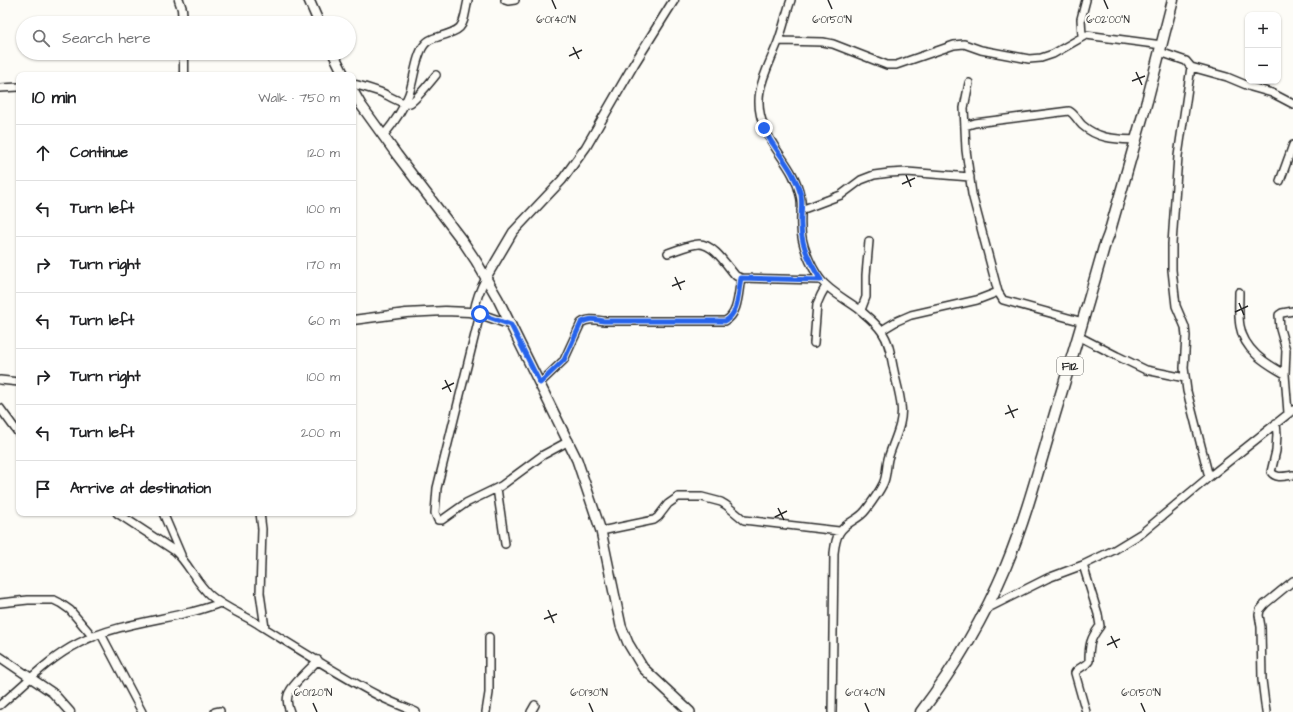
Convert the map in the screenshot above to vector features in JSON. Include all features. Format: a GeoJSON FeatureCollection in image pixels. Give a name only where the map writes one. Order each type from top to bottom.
{"type":"FeatureCollection","features":[{"type":"Feature","properties":{"kind":"main road"},"geometry":{"type":"LineString","coordinates":[[309,0],[317,16]]}},
{"type":"Feature","properties":{"kind":"main road","name":"F112"},"geometry":{"type":"LineString","coordinates":[[921,712],[958,659],[986,609],[1006,566],[1018,535],[1109,234],[1136,140],[1173,0]]}},
{"type":"Feature","properties":{"kind":"main road"},"geometry":{"type":"LineString","coordinates":[[336,60],[342,72]]}},
{"type":"Feature","properties":{"kind":"main road"},"geometry":{"type":"LineString","coordinates":[[356,96],[383,136],[464,243],[486,278],[511,325],[577,460],[601,531],[621,626],[628,643],[643,668],[690,712]]}},
{"type":"Feature","properties":{"kind":"street"},"geometry":{"type":"LineString","coordinates":[[179,0],[182,16]]}},
{"type":"Feature","properties":{"kind":"street"},"geometry":{"type":"LineString","coordinates":[[383,136],[395,122],[401,111],[408,94],[421,50],[425,43],[430,39],[454,32],[459,29],[463,23],[468,0]]}},
{"type":"Feature","properties":{"kind":"street"},"geometry":{"type":"LineString","coordinates":[[505,0],[514,0]]}},
{"type":"Feature","properties":{"kind":"street"},"geometry":{"type":"LineString","coordinates":[[790,0],[779,41],[760,86],[758,100],[764,128],[772,144],[789,167],[797,183],[800,195],[801,228],[805,248],[816,272],[826,286],[861,310],[882,330],[887,339],[902,406],[900,428],[888,459],[884,482],[861,516],[845,525],[839,531],[836,541],[834,553],[832,712]]}},
{"type":"Feature","properties":{"kind":"street"},"geometry":{"type":"LineString","coordinates":[[1082,36],[1081,19],[1086,0]]}},
{"type":"Feature","properties":{"kind":"street"},"geometry":{"type":"LineString","coordinates":[[569,441],[543,455],[497,488],[466,503],[442,520],[438,520],[435,513],[437,488],[477,313],[476,299],[480,288],[513,232],[562,180],[586,146],[671,1]]}},
{"type":"Feature","properties":{"kind":"street"},"geometry":{"type":"LineString","coordinates":[[779,41],[823,42],[833,44],[887,65],[896,65],[954,45],[964,44],[982,50],[1029,59],[1041,58],[1053,54],[1074,43],[1082,36],[1086,35],[1112,38],[1161,48],[1186,61],[1191,67],[1227,77],[1251,87],[1272,93],[1293,105]]}},
{"type":"Feature","properties":{"kind":"street"},"geometry":{"type":"LineString","coordinates":[[184,60],[184,72]]}},
{"type":"Feature","properties":{"kind":"street"},"geometry":{"type":"LineString","coordinates":[[1191,67],[1178,156],[1172,244],[1172,270],[1176,306],[1185,327],[1185,378],[1187,391],[1209,477]]}},
{"type":"Feature","properties":{"kind":"street"},"geometry":{"type":"LineString","coordinates":[[356,85],[382,93],[404,103],[410,103],[436,75]]}},
{"type":"Feature","properties":{"kind":"street"},"geometry":{"type":"LineString","coordinates":[[969,83],[964,108],[966,150],[972,194],[998,292],[1003,300],[1082,322]]}},
{"type":"Feature","properties":{"kind":"street"},"geometry":{"type":"LineString","coordinates":[[0,88],[16,87]]}},
{"type":"Feature","properties":{"kind":"street"},"geometry":{"type":"LineString","coordinates":[[965,126],[975,123],[1069,111],[1072,112],[1082,125],[1101,137],[1136,140]]}},
{"type":"Feature","properties":{"kind":"street"},"geometry":{"type":"LineString","coordinates":[[1280,181],[1293,145]]}},
{"type":"Feature","properties":{"kind":"street"},"geometry":{"type":"LineString","coordinates":[[801,210],[841,195],[861,180],[874,175],[907,172],[970,177]]}},
{"type":"Feature","properties":{"kind":"street"},"geometry":{"type":"LineString","coordinates":[[861,310],[866,297],[868,240]]}},
{"type":"Feature","properties":{"kind":"street"},"geometry":{"type":"LineString","coordinates":[[668,253],[698,244],[709,246],[736,276],[741,278],[821,280]]}},
{"type":"Feature","properties":{"kind":"street"},"geometry":{"type":"LineString","coordinates":[[540,383],[564,360],[581,323],[585,320],[725,321],[730,319],[735,308],[741,278]]}},
{"type":"Feature","properties":{"kind":"street"},"geometry":{"type":"LineString","coordinates":[[814,343],[817,304],[826,286]]}},
{"type":"Feature","properties":{"kind":"street"},"geometry":{"type":"LineString","coordinates":[[882,330],[911,314],[970,302],[998,292]]}},
{"type":"Feature","properties":{"kind":"street"},"geometry":{"type":"LineString","coordinates":[[1239,292],[1240,327],[1250,349],[1264,362],[1285,374]]}},
{"type":"Feature","properties":{"kind":"street"},"geometry":{"type":"LineString","coordinates":[[356,320],[406,313],[445,311],[477,313],[511,325]]}},
{"type":"Feature","properties":{"kind":"street"},"geometry":{"type":"LineString","coordinates":[[986,609],[1048,578],[1114,550],[1142,533],[1290,412],[1285,374],[1286,350],[1280,329],[1279,315],[1293,311]]}},
{"type":"Feature","properties":{"kind":"street"},"geometry":{"type":"LineString","coordinates":[[1078,336],[1146,370],[1185,378]]}},
{"type":"Feature","properties":{"kind":"street"},"geometry":{"type":"LineString","coordinates":[[0,380],[16,382]]}},
{"type":"Feature","properties":{"kind":"street"},"geometry":{"type":"LineString","coordinates":[[0,408],[16,430]]}},
{"type":"Feature","properties":{"kind":"street"},"geometry":{"type":"LineString","coordinates":[[1276,423],[1276,451],[1271,472],[1273,475],[1278,477],[1293,475]]}},
{"type":"Feature","properties":{"kind":"street"},"geometry":{"type":"LineString","coordinates":[[497,488],[505,544]]}},
{"type":"Feature","properties":{"kind":"street"},"geometry":{"type":"LineString","coordinates":[[601,531],[654,520],[674,499],[683,496],[702,497],[721,502],[744,520],[839,531]]}},
{"type":"Feature","properties":{"kind":"street"},"geometry":{"type":"LineString","coordinates":[[122,516],[181,556]]}},
{"type":"Feature","properties":{"kind":"street"},"geometry":{"type":"LineString","coordinates":[[164,516],[181,556],[201,586],[211,596],[380,697],[416,712]]}},
{"type":"Feature","properties":{"kind":"street"},"geometry":{"type":"LineString","coordinates":[[260,516],[262,528],[260,594],[265,628]]}},
{"type":"Feature","properties":{"kind":"street"},"geometry":{"type":"LineString","coordinates":[[1082,564],[1098,614],[1100,626],[1092,636],[1089,644],[1089,661],[1085,666],[1077,668],[1075,672],[1086,712]]}},
{"type":"Feature","properties":{"kind":"street"},"geometry":{"type":"LineString","coordinates":[[1266,712],[1262,680],[1260,610],[1265,604],[1293,581]]}},
{"type":"Feature","properties":{"kind":"street"},"geometry":{"type":"LineString","coordinates":[[0,603],[28,600],[54,600],[70,610],[93,637]]}},
{"type":"Feature","properties":{"kind":"street"},"geometry":{"type":"LineString","coordinates":[[0,705],[53,658],[79,643],[101,634],[154,619],[192,612],[221,603]]}},
{"type":"Feature","properties":{"kind":"street"},"geometry":{"type":"LineString","coordinates":[[101,634],[142,712]]}},
{"type":"Feature","properties":{"kind":"street"},"geometry":{"type":"LineString","coordinates":[[486,712],[489,693],[489,638]]}},
{"type":"Feature","properties":{"kind":"street"},"geometry":{"type":"LineString","coordinates":[[0,657],[53,693],[69,712]]}},
{"type":"Feature","properties":{"kind":"street"},"geometry":{"type":"LineString","coordinates":[[290,712],[287,698],[290,690],[318,660]]}},
{"type":"Feature","properties":{"kind":"street"},"geometry":{"type":"LineString","coordinates":[[531,712],[535,705]]}},
{"type":"Feature","properties":{"kind":"route"},"geometry":{"type":"LineString","coordinates":[[480,314],[511,325],[540,383],[564,360],[581,323],[585,320],[725,321],[730,319],[733,314],[741,278],[821,280],[805,248],[801,228],[801,203],[797,183],[789,167],[772,144],[764,128]]}}]}
